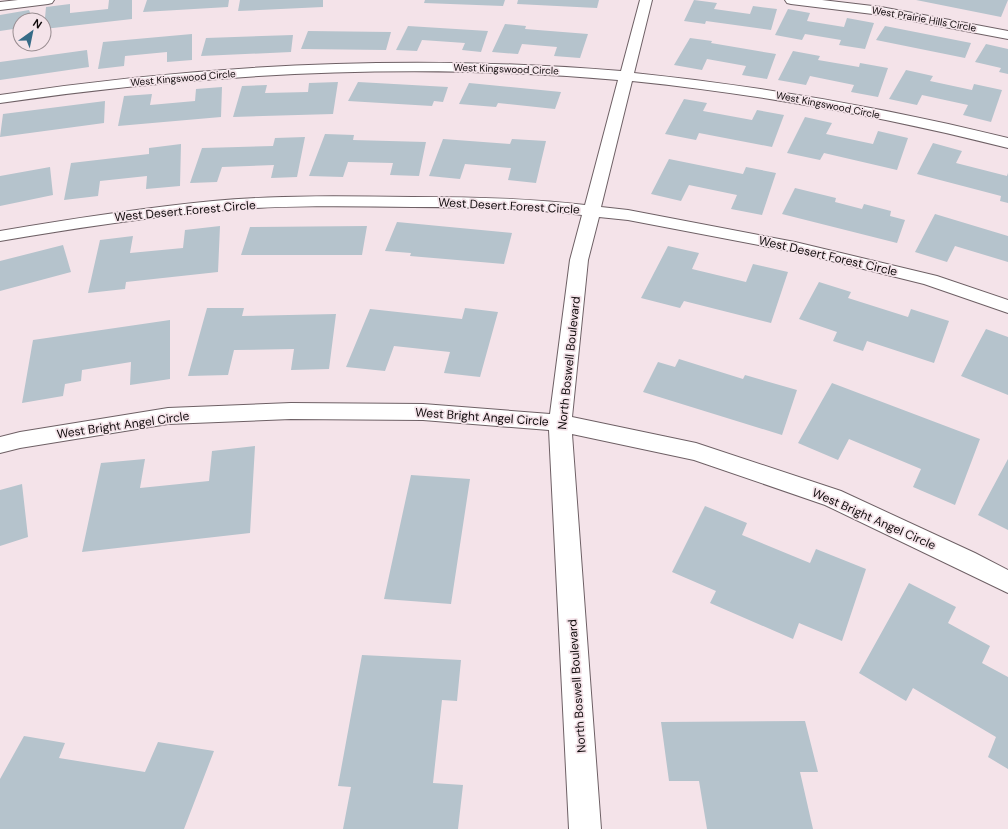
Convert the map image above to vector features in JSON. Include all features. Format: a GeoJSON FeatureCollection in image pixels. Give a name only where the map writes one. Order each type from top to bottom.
{"type":"FeatureCollection","features":[{"type":"Feature","properties":{"kind":"street"},"geometry":{"type":"LineString","coordinates":[[0,6],[48,0]]}},
{"type":"Feature","properties":{"kind":"street","name":"North Boswell Boulevard"},"geometry":{"type":"LineString","coordinates":[[585,829],[560,423],[580,260],[591,210],[646,0]]}},
{"type":"Feature","properties":{"kind":"street","name":"West Prairie Hills Circle"},"geometry":{"type":"LineString","coordinates":[[791,0],[882,6],[1008,35]]}},
{"type":"Feature","properties":{"kind":"street","name":"West Kingswood Circle"},"geometry":{"type":"LineString","coordinates":[[0,99],[143,80],[268,71],[495,67],[626,76],[792,98],[960,130],[1008,143]]}},
{"type":"Feature","properties":{"kind":"street","name":"West Desert Forest Circle"},"geometry":{"type":"LineString","coordinates":[[0,236],[116,217],[214,206],[317,201],[452,202],[551,206],[628,215],[795,247],[930,280],[1008,307]]}},
{"type":"Feature","properties":{"kind":"street","name":"West Bright Angel Circle"},"geometry":{"type":"LineString","coordinates":[[0,445],[20,440],[168,416],[291,411],[423,412],[560,423],[696,452],[833,498],[966,560],[1008,582]]}},
{"type":"Feature","properties":{"kind":"building"},"geometry":{"type":"Polygon","coordinates":[[[109,0],[132,0],[132,19],[52,28],[52,12],[46,12],[46,7],[70,4],[70,13],[108,9],[109,0]]]}},
{"type":"Feature","properties":{"kind":"building"},"geometry":{"type":"Polygon","coordinates":[[[147,0],[229,0],[228,7],[143,12],[147,0]]]}},
{"type":"Feature","properties":{"kind":"building"},"geometry":{"type":"Polygon","coordinates":[[[240,0],[323,0],[323,7],[238,11],[240,0]]]}},
{"type":"Feature","properties":{"kind":"building"},"geometry":{"type":"Polygon","coordinates":[[[425,0],[505,0],[503,6],[424,3],[425,0]]]}},
{"type":"Feature","properties":{"kind":"building"},"geometry":{"type":"Polygon","coordinates":[[[518,0],[599,0],[597,8],[517,4],[518,0]]]}},
{"type":"Feature","properties":{"kind":"building"},"geometry":{"type":"Polygon","coordinates":[[[694,0],[717,3],[714,9],[750,14],[753,6],[777,9],[771,30],[706,21],[705,24],[684,21],[694,0]]]}},
{"type":"Feature","properties":{"kind":"building"},"geometry":{"type":"Polygon","coordinates":[[[916,0],[1008,0],[1001,17],[916,0]]]}},
{"type":"Feature","properties":{"kind":"building"},"geometry":{"type":"Polygon","coordinates":[[[788,9],[810,13],[807,21],[844,27],[847,18],[874,23],[865,49],[839,45],[841,40],[805,34],[802,40],[775,35],[788,9]]]}},
{"type":"Feature","properties":{"kind":"building"},"geometry":{"type":"Polygon","coordinates":[[[29,10],[30,12],[17,12],[29,10]]]}},
{"type":"Feature","properties":{"kind":"building"},"geometry":{"type":"Polygon","coordinates":[[[12,13],[12,29],[0,31],[0,15],[12,13]]]}},
{"type":"Feature","properties":{"kind":"building"},"geometry":{"type":"Polygon","coordinates":[[[505,24],[526,26],[525,29],[588,34],[580,58],[554,56],[557,47],[522,44],[518,54],[492,52],[505,24]]]}},
{"type":"Feature","properties":{"kind":"building"},"geometry":{"type":"Polygon","coordinates":[[[408,26],[488,31],[481,52],[462,50],[465,43],[422,40],[417,51],[396,50],[408,26]]]}},
{"type":"Feature","properties":{"kind":"building"},"geometry":{"type":"Polygon","coordinates":[[[885,26],[971,43],[965,58],[876,40],[885,26]]]}},
{"type":"Feature","properties":{"kind":"building"},"geometry":{"type":"Polygon","coordinates":[[[308,31],[391,32],[386,50],[301,49],[308,31]]]}},
{"type":"Feature","properties":{"kind":"building"},"geometry":{"type":"Polygon","coordinates":[[[192,34],[192,60],[167,62],[167,52],[125,56],[124,66],[98,69],[103,42],[192,34]]]}},
{"type":"Feature","properties":{"kind":"building"},"geometry":{"type":"Polygon","coordinates":[[[293,35],[291,52],[201,56],[206,38],[293,35]]]}},
{"type":"Feature","properties":{"kind":"building"},"geometry":{"type":"Polygon","coordinates":[[[690,38],[776,54],[767,79],[742,75],[746,66],[707,59],[702,70],[674,65],[690,38]]]}},
{"type":"Feature","properties":{"kind":"building"},"geometry":{"type":"Polygon","coordinates":[[[986,44],[1008,49],[1008,74],[999,72],[1001,68],[975,62],[986,44]]]}},
{"type":"Feature","properties":{"kind":"building"},"geometry":{"type":"Polygon","coordinates":[[[87,50],[89,67],[0,80],[0,62],[87,50]]]}},
{"type":"Feature","properties":{"kind":"building"},"geometry":{"type":"Polygon","coordinates":[[[793,51],[820,56],[818,60],[859,67],[860,63],[888,68],[878,97],[851,92],[854,85],[810,76],[806,85],[778,80],[793,51]]]}},
{"type":"Feature","properties":{"kind":"building"},"geometry":{"type":"Polygon","coordinates":[[[906,70],[933,76],[930,81],[972,90],[974,84],[1002,90],[991,122],[963,115],[968,105],[922,95],[917,105],[889,99],[906,70]]]}},
{"type":"Feature","properties":{"kind":"building"},"geometry":{"type":"Polygon","coordinates":[[[338,82],[333,114],[233,117],[242,86],[267,85],[265,93],[308,92],[309,83],[338,82]]]}},
{"type":"Feature","properties":{"kind":"building"},"geometry":{"type":"Polygon","coordinates":[[[358,82],[448,87],[443,102],[434,101],[432,106],[348,101],[358,82]]]}},
{"type":"Feature","properties":{"kind":"building"},"geometry":{"type":"Polygon","coordinates":[[[469,83],[561,92],[555,109],[498,103],[496,107],[459,104],[469,83]]]}},
{"type":"Feature","properties":{"kind":"building"},"geometry":{"type":"Polygon","coordinates":[[[222,87],[221,117],[118,126],[124,96],[152,94],[150,105],[195,101],[196,89],[222,87]]]}},
{"type":"Feature","properties":{"kind":"building"},"geometry":{"type":"Polygon","coordinates":[[[684,99],[707,103],[703,111],[752,120],[757,110],[784,115],[772,147],[699,133],[696,140],[665,134],[684,99]]]}},
{"type":"Feature","properties":{"kind":"building"},"geometry":{"type":"Polygon","coordinates":[[[105,101],[104,123],[0,137],[3,114],[105,101]]]}},
{"type":"Feature","properties":{"kind":"building"},"geometry":{"type":"Polygon","coordinates":[[[805,117],[832,123],[826,134],[873,144],[878,131],[908,138],[897,170],[824,153],[820,160],[787,153],[805,117]]]}},
{"type":"Feature","properties":{"kind":"building"},"geometry":{"type":"Polygon","coordinates":[[[325,134],[354,135],[353,140],[426,142],[419,176],[390,175],[393,163],[348,162],[343,177],[309,176],[325,134]]]}},
{"type":"Feature","properties":{"kind":"building"},"geometry":{"type":"Polygon","coordinates":[[[305,137],[297,177],[271,178],[274,165],[222,167],[217,182],[190,183],[202,148],[273,146],[275,138],[305,137]]]}},
{"type":"Feature","properties":{"kind":"building"},"geometry":{"type":"Polygon","coordinates":[[[443,139],[510,144],[512,139],[546,141],[536,183],[508,180],[511,168],[465,164],[460,179],[429,176],[443,139]]]}},
{"type":"Feature","properties":{"kind":"building"},"geometry":{"type":"Polygon","coordinates":[[[933,143],[962,151],[956,163],[1007,176],[1008,173],[1008,203],[1000,201],[1001,196],[917,174],[933,143]]]}},
{"type":"Feature","properties":{"kind":"building"},"geometry":{"type":"Polygon","coordinates":[[[181,144],[180,186],[146,189],[147,176],[100,181],[98,196],[64,200],[71,163],[149,154],[149,148],[181,144]]]}},
{"type":"Feature","properties":{"kind":"building"},"geometry":{"type":"Polygon","coordinates":[[[669,159],[743,174],[746,167],[776,173],[762,215],[731,209],[737,195],[689,185],[681,201],[651,194],[669,159]]]}},
{"type":"Feature","properties":{"kind":"building"},"geometry":{"type":"Polygon","coordinates":[[[50,167],[53,195],[0,206],[0,176],[50,167]]]}},
{"type":"Feature","properties":{"kind":"building"},"geometry":{"type":"Polygon","coordinates":[[[795,188],[836,198],[835,202],[862,209],[864,204],[891,211],[890,216],[905,220],[897,243],[782,214],[795,188]]]}},
{"type":"Feature","properties":{"kind":"building"},"geometry":{"type":"Polygon","coordinates":[[[935,214],[1008,236],[1008,262],[955,246],[947,262],[915,252],[935,214]]]}},
{"type":"Feature","properties":{"kind":"building"},"geometry":{"type":"Polygon","coordinates":[[[397,222],[512,233],[504,264],[410,256],[411,253],[385,251],[397,222]]]}},
{"type":"Feature","properties":{"kind":"building"},"geometry":{"type":"Polygon","coordinates":[[[220,226],[218,272],[126,282],[125,289],[88,293],[100,240],[133,236],[130,253],[183,248],[185,230],[220,226]]]}},
{"type":"Feature","properties":{"kind":"building"},"geometry":{"type":"Polygon","coordinates":[[[367,226],[362,255],[241,255],[250,227],[367,226]]]}},
{"type":"Feature","properties":{"kind":"building"},"geometry":{"type":"Polygon","coordinates":[[[63,245],[71,272],[0,291],[0,261],[63,245]]]}},
{"type":"Feature","properties":{"kind":"building"},"geometry":{"type":"Polygon","coordinates":[[[668,246],[699,253],[692,269],[746,282],[753,264],[788,272],[771,323],[684,301],[680,308],[641,298],[668,246]]]}},
{"type":"Feature","properties":{"kind":"building"},"geometry":{"type":"Polygon","coordinates":[[[819,282],[851,292],[848,298],[908,317],[911,309],[949,321],[934,363],[867,341],[863,351],[833,341],[837,332],[799,319],[819,282]]]}},
{"type":"Feature","properties":{"kind":"building"},"geometry":{"type":"Polygon","coordinates":[[[207,308],[244,308],[242,316],[336,314],[329,369],[291,370],[294,349],[234,350],[228,375],[188,376],[207,308]]]}},
{"type":"Feature","properties":{"kind":"building"},"geometry":{"type":"Polygon","coordinates":[[[465,308],[498,312],[480,377],[444,373],[450,352],[394,346],[385,371],[346,367],[370,309],[462,319],[465,308]]]}},
{"type":"Feature","properties":{"kind":"building"},"geometry":{"type":"Polygon","coordinates":[[[170,320],[170,379],[130,385],[131,362],[82,370],[81,381],[65,384],[63,396],[22,403],[33,340],[170,320]]]}},
{"type":"Feature","properties":{"kind":"building"},"geometry":{"type":"Polygon","coordinates":[[[986,329],[1008,337],[1008,395],[961,376],[986,329]]]}},
{"type":"Feature","properties":{"kind":"building"},"geometry":{"type":"Polygon","coordinates":[[[679,359],[743,379],[745,375],[797,390],[782,435],[643,392],[658,362],[675,367],[679,359]]]}},
{"type":"Feature","properties":{"kind":"building"},"geometry":{"type":"Polygon","coordinates":[[[832,383],[980,439],[955,505],[913,487],[921,469],[849,439],[838,460],[798,443],[832,383]]]}},
{"type":"Feature","properties":{"kind":"building"},"geometry":{"type":"Polygon","coordinates":[[[255,446],[250,533],[82,552],[101,463],[145,459],[140,488],[209,481],[212,451],[255,446]]]}},
{"type":"Feature","properties":{"kind":"building"},"geometry":{"type":"Polygon","coordinates":[[[1008,459],[1008,530],[978,515],[1008,459]]]}},
{"type":"Feature","properties":{"kind":"building"},"geometry":{"type":"Polygon","coordinates":[[[411,475],[470,479],[451,604],[384,599],[411,475]]]}},
{"type":"Feature","properties":{"kind":"building"},"geometry":{"type":"Polygon","coordinates":[[[22,484],[28,537],[0,546],[0,490],[22,484]]]}},
{"type":"Feature","properties":{"kind":"building"},"geometry":{"type":"Polygon","coordinates":[[[705,506],[747,523],[742,535],[810,563],[816,549],[866,569],[842,641],[799,623],[793,639],[710,603],[716,591],[672,572],[705,506]]]}},
{"type":"Feature","properties":{"kind":"building"},"geometry":{"type":"Polygon","coordinates":[[[909,583],[956,607],[948,623],[990,646],[982,663],[1008,677],[1008,769],[988,757],[996,737],[913,688],[906,701],[859,673],[909,583]]]}},
{"type":"Feature","properties":{"kind":"building"},"geometry":{"type":"Polygon","coordinates":[[[362,655],[461,660],[457,701],[442,700],[433,783],[463,785],[458,829],[343,829],[351,787],[338,786],[362,655]]]}},
{"type":"Feature","properties":{"kind":"building"},"geometry":{"type":"Polygon","coordinates":[[[805,721],[818,772],[800,772],[813,829],[707,829],[699,781],[669,781],[661,722],[805,721]]]}},
{"type":"Feature","properties":{"kind":"building"},"geometry":{"type":"Polygon","coordinates":[[[24,736],[65,743],[59,758],[145,772],[158,742],[214,751],[184,829],[0,829],[0,779],[24,736]]]}}]}
